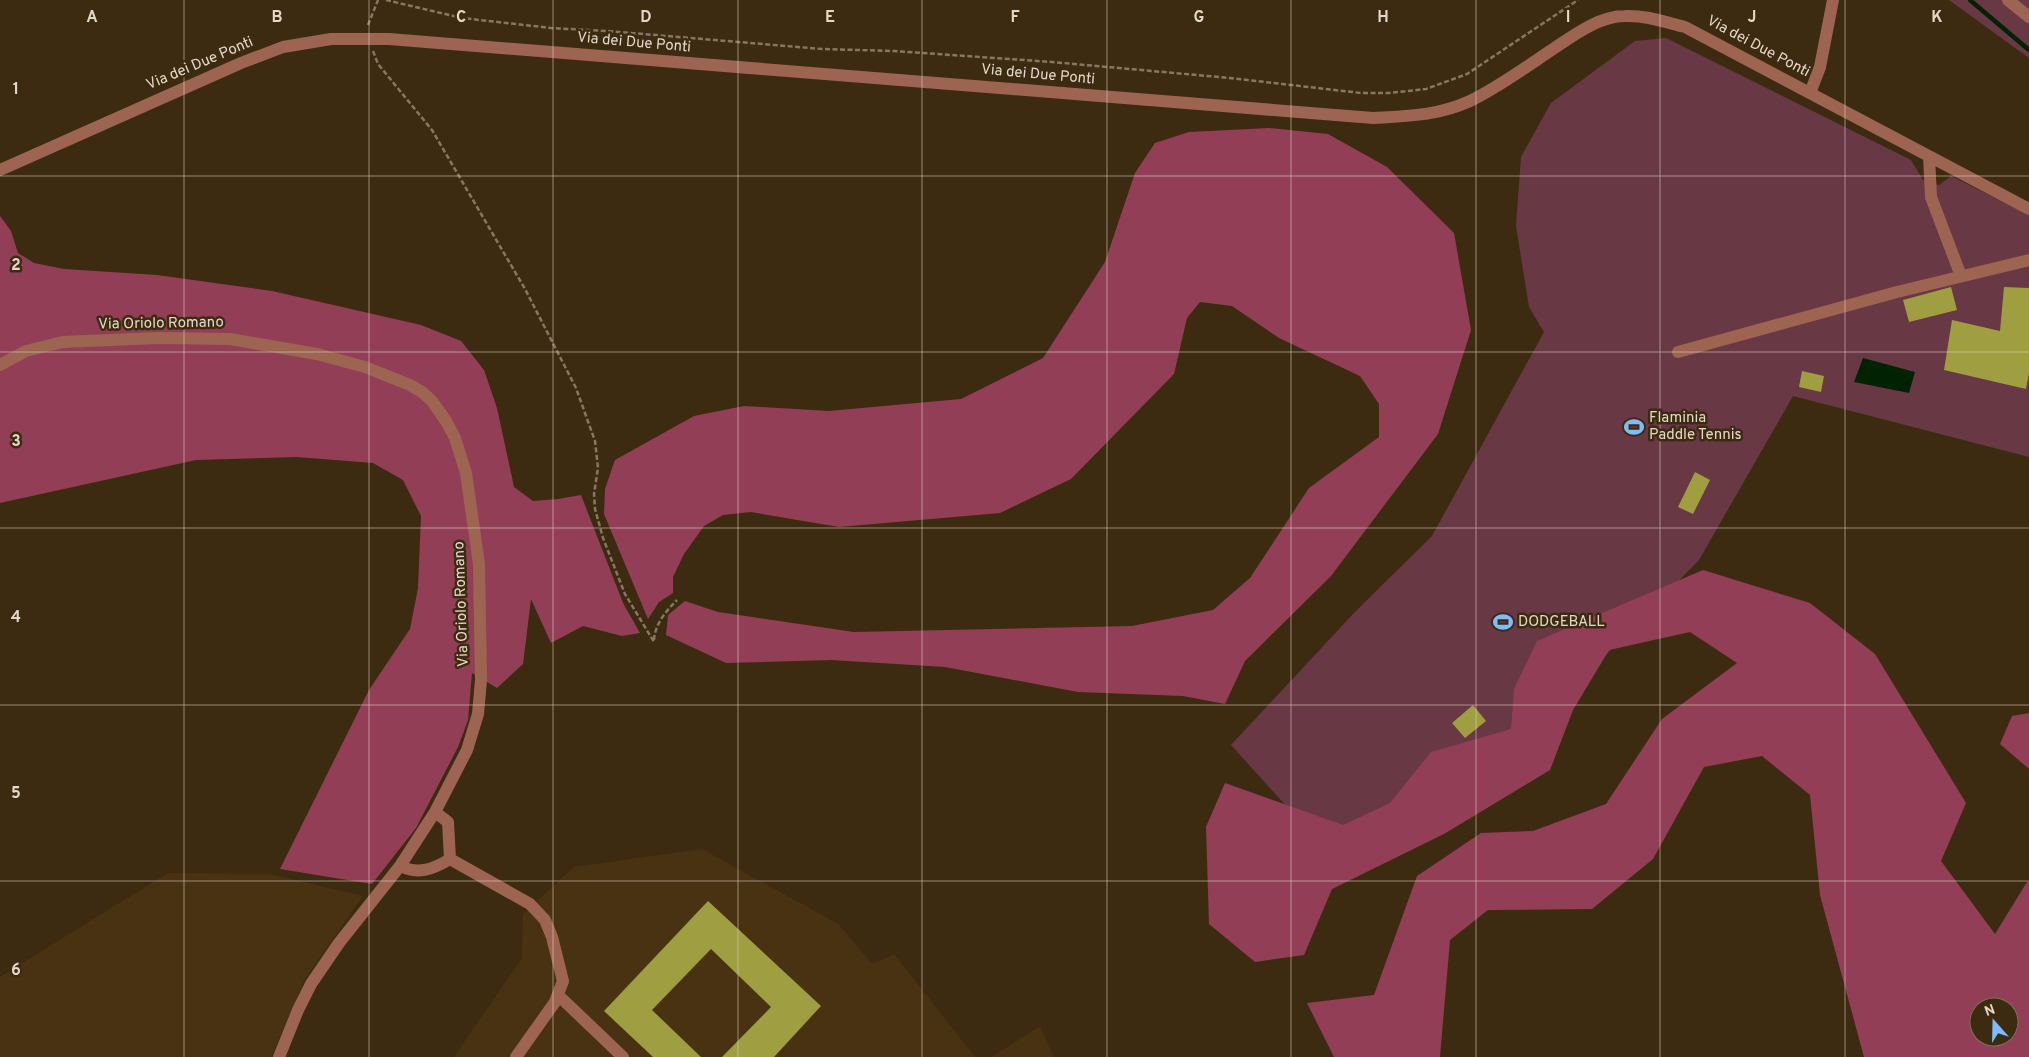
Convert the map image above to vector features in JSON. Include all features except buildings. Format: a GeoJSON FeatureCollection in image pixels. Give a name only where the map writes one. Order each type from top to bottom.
{"type":"FeatureCollection","features":[{"type":"Feature","properties":{"kind":"street"},"geometry":{"type":"LineString","coordinates":[[1810,93],[1820,67],[1833,0]]}},
{"type":"Feature","properties":{"kind":"street"},"geometry":{"type":"LineString","coordinates":[[2008,0],[2029,17]]}},
{"type":"Feature","properties":{"kind":"street","name":"Via dei Due Ponti"},"geometry":{"type":"LineString","coordinates":[[0,170],[232,67],[283,48],[331,39],[368,38],[1373,118],[1422,116],[1447,110],[1471,100],[1499,84],[1575,34],[1596,23],[1624,16],[1651,19],[1684,27],[2029,209]]}},
{"type":"Feature","properties":{"kind":"street"},"geometry":{"type":"LineString","coordinates":[[1929,156],[1931,197],[1961,276]]}},
{"type":"Feature","properties":{"kind":"street"},"geometry":{"type":"LineString","coordinates":[[1678,352],[1897,292],[2029,260]]}},
{"type":"Feature","properties":{"kind":"street","name":"Via Oriolo Romano"},"geometry":{"type":"LineString","coordinates":[[0,364],[26,351],[63,342],[158,338],[230,339],[317,354],[365,367],[410,385],[432,400],[455,438],[466,473],[479,564],[481,680],[478,714],[467,750],[435,812],[400,866],[339,943],[311,984],[279,1057]]}},
{"type":"Feature","properties":{"kind":"street"},"geometry":{"type":"LineString","coordinates":[[435,812],[448,822],[450,860]]}},
{"type":"Feature","properties":{"kind":"street"},"geometry":{"type":"LineString","coordinates":[[400,866],[410,871],[424,870],[438,867],[450,860]]}},
{"type":"Feature","properties":{"kind":"street"},"geometry":{"type":"LineString","coordinates":[[450,860],[530,904],[545,920],[552,937],[563,980],[555,1002],[516,1057]]}},
{"type":"Feature","properties":{"kind":"street"},"geometry":{"type":"LineString","coordinates":[[558,994],[622,1057]]}},
{"type":"Feature","properties":{"kind":"path"},"geometry":{"type":"LineString","coordinates":[[378,0],[368,38],[373,56],[432,130],[525,290],[576,388],[595,441],[598,468],[594,494],[595,509],[603,538],[625,594],[654,642],[654,632],[658,624],[666,610],[677,600]]}},
{"type":"Feature","properties":{"kind":"path"},"geometry":{"type":"LineString","coordinates":[[386,0],[462,18],[551,28],[822,49],[894,51],[1052,62],[1370,93],[1426,89],[1467,74],[1578,0]]}},
{"type":"Feature","properties":{"kind":"shaded area"},"geometry":{"type":"Polygon","coordinates":[[[1949,0],[2029,0],[2029,58],[1949,0]]]}},
{"type":"Feature","properties":{"kind":"shaded area","name":"Flaminia Paddle Tennis"},"geometry":{"type":"Polygon","coordinates":[[[1666,38],[1911,160],[1923,180],[1939,185],[1951,176],[2029,215],[2029,457],[1793,396],[1699,560],[1478,785],[1345,871],[1231,745],[1354,613],[1432,536],[1544,332],[1529,307],[1516,226],[1521,157],[1551,103],[1635,41],[1666,38]]]}},
{"type":"Feature","properties":{"kind":"shaded area"},"geometry":{"type":"Polygon","coordinates":[[[1269,128],[1328,134],[1387,167],[1454,233],[1471,330],[1438,434],[1331,576],[1245,661],[1225,704],[1183,696],[1078,692],[945,667],[831,660],[726,663],[666,635],[668,615],[685,601],[718,612],[854,632],[1132,626],[1213,610],[1250,578],[1309,488],[1379,437],[1379,404],[1360,376],[1279,338],[1232,306],[1200,302],[1187,318],[1174,374],[1071,479],[1000,513],[839,527],[751,512],[723,515],[704,526],[684,554],[673,577],[673,593],[659,602],[648,619],[604,514],[605,489],[615,460],[694,416],[744,406],[829,411],[961,399],[1043,358],[1105,262],[1135,173],[1155,143],[1189,132],[1269,128]]]}},
{"type":"Feature","properties":{"kind":"shaded area"},"geometry":{"type":"Polygon","coordinates":[[[0,216],[11,231],[18,253],[34,263],[64,269],[157,275],[272,291],[421,325],[461,341],[484,370],[497,408],[514,487],[533,501],[581,495],[623,603],[640,633],[622,636],[583,626],[551,643],[531,599],[523,664],[497,688],[472,673],[468,720],[458,747],[416,828],[372,884],[280,869],[369,690],[410,629],[418,588],[421,516],[403,480],[373,463],[297,457],[196,460],[0,503],[0,216]]]}},
{"type":"Feature","properties":{"kind":"shaded area"},"geometry":{"type":"Polygon","coordinates":[[[1863,358],[1915,372],[1909,393],[1854,382],[1863,358]]]}},
{"type":"Feature","properties":{"kind":"shaded area"},"geometry":{"type":"Polygon","coordinates":[[[1703,570],[1810,603],[1875,654],[1966,803],[1941,861],[1995,934],[2027,882],[2029,882],[2029,1057],[1864,1057],[1820,895],[1810,795],[1762,756],[1704,767],[1653,859],[1592,909],[1488,910],[1450,940],[1440,1057],[1334,1057],[1307,1003],[1374,995],[1417,876],[1481,833],[1533,831],[1606,804],[1662,719],[1737,663],[1690,632],[1609,650],[1573,710],[1550,770],[1444,834],[1332,889],[1304,955],[1255,962],[1209,924],[1206,827],[1225,783],[1343,825],[1390,803],[1431,752],[1511,729],[1514,689],[1537,641],[1703,570]]]}},
{"type":"Feature","properties":{"kind":"shaded area"},"geometry":{"type":"Polygon","coordinates":[[[2029,713],[2029,769],[2000,744],[2012,716],[2029,713]]]}},
{"type":"Feature","properties":{"kind":"shaded area"},"geometry":{"type":"Polygon","coordinates":[[[702,849],[838,924],[872,964],[894,954],[975,1057],[454,1057],[522,958],[523,914],[574,867],[702,849]]]}},
{"type":"Feature","properties":{"kind":"shaded area"},"geometry":{"type":"Polygon","coordinates":[[[168,873],[270,874],[363,896],[305,979],[271,1057],[0,1057],[0,977],[168,873]]]}},
{"type":"Feature","properties":{"kind":"shaded area"},"geometry":{"type":"Polygon","coordinates":[[[1040,1026],[1054,1057],[992,1057],[1040,1026]]]}},
{"type":"Feature","properties":{"kind":"waterway"},"geometry":{"type":"LineString","coordinates":[[1970,0],[2029,50]]}},
{"type":"Feature","properties":{"kind":"place","name":"Flaminia Paddle Tennis"},"geometry":{"type":"Point","coordinates":[1634,427]}},
{"type":"Feature","properties":{"kind":"place","name":"DODGEBALL"},"geometry":{"type":"Point","coordinates":[1503,622]}}]}
